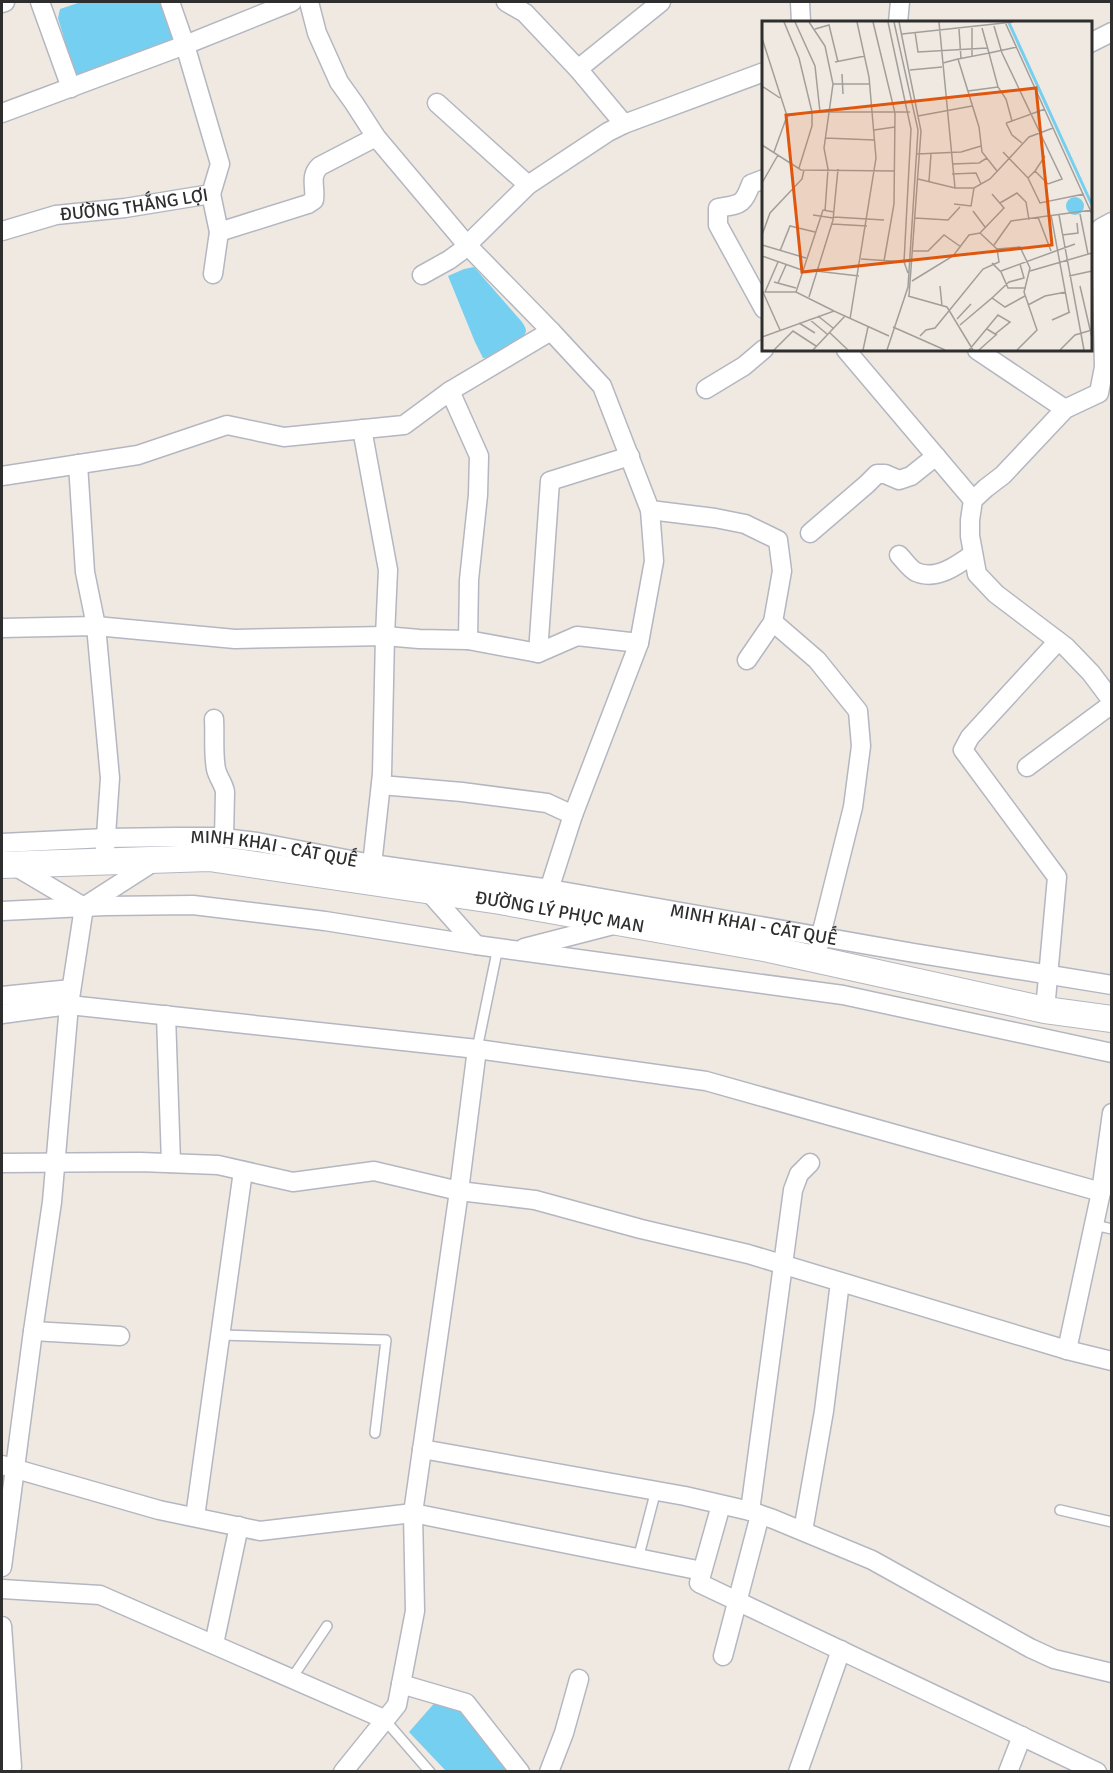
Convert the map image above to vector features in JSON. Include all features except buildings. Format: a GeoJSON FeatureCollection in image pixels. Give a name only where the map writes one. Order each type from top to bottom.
{"type":"FeatureCollection","features":[{"type":"Feature","properties":{"kind":"main road","name":"ĐƯỜNG LÝ PHỤC MAN"},"geometry":{"type":"LineString","coordinates":[[5,858],[105,850],[158,860],[209,858],[371,873],[428,891],[546,899],[620,923],[769,950],[818,948],[1045,1010],[1112,1019]]}},
{"type":"Feature","properties":{"kind":"street"},"geometry":{"type":"LineString","coordinates":[[40,2],[71,88]]}},
{"type":"Feature","properties":{"kind":"street"},"geometry":{"type":"LineString","coordinates":[[170,2],[220,164],[211,194]]}},
{"type":"Feature","properties":{"kind":"street"},"geometry":{"type":"LineString","coordinates":[[2,113],[185,45],[292,2]]}},
{"type":"Feature","properties":{"kind":"street"},"geometry":{"type":"LineString","coordinates":[[309,2],[317,33],[339,82],[376,137],[467,245],[551,330],[602,386],[650,510],[654,561],[639,643],[573,815],[546,899]]}},
{"type":"Feature","properties":{"kind":"street"},"geometry":{"type":"LineString","coordinates":[[506,2],[525,13],[578,69],[624,124]]}},
{"type":"Feature","properties":{"kind":"street"},"geometry":{"type":"LineString","coordinates":[[578,69],[661,2]]}},
{"type":"Feature","properties":{"kind":"street"},"geometry":{"type":"LineString","coordinates":[[800,2],[801,21]]}},
{"type":"Feature","properties":{"kind":"street"},"geometry":{"type":"LineString","coordinates":[[898,21],[900,2]]}},
{"type":"Feature","properties":{"kind":"street"},"geometry":{"type":"LineString","coordinates":[[1092,42],[1112,32]]}},
{"type":"Feature","properties":{"kind":"street"},"geometry":{"type":"LineString","coordinates":[[422,275],[450,260],[528,185],[608,132],[762,73]]}},
{"type":"Feature","properties":{"kind":"street"},"geometry":{"type":"LineString","coordinates":[[437,103],[528,185]]}},
{"type":"Feature","properties":{"kind":"street","name":"ĐƯỜNG THẮNG LỢI"},"geometry":{"type":"LineString","coordinates":[[2,231],[56,215],[125,208],[211,194],[219,232],[309,204],[314,200],[313,175],[320,166],[376,137]]}},
{"type":"Feature","properties":{"kind":"street"},"geometry":{"type":"LineString","coordinates":[[762,180],[751,184],[746,198],[739,204],[718,208],[718,225],[762,305]]}},
{"type":"Feature","properties":{"kind":"street"},"geometry":{"type":"LineString","coordinates":[[1027,767],[1112,703],[1091,674],[1058,640],[996,594],[977,574],[970,536],[973,500],[1003,475],[1065,409],[1106,393],[1101,228],[1112,222]]}},
{"type":"Feature","properties":{"kind":"street"},"geometry":{"type":"LineString","coordinates":[[213,274],[219,232]]}},
{"type":"Feature","properties":{"kind":"street"},"geometry":{"type":"LineString","coordinates":[[2,476],[138,455],[227,425],[285,437],[404,425],[450,391],[551,330]]}},
{"type":"Feature","properties":{"kind":"street"},"geometry":{"type":"LineString","coordinates":[[706,389],[744,366],[762,351]]}},
{"type":"Feature","properties":{"kind":"street"},"geometry":{"type":"LineString","coordinates":[[847,351],[973,500]]}},
{"type":"Feature","properties":{"kind":"street"},"geometry":{"type":"LineString","coordinates":[[978,351],[1065,409]]}},
{"type":"Feature","properties":{"kind":"street"},"geometry":{"type":"LineString","coordinates":[[450,391],[479,456],[478,495],[469,580],[468,640]]}},
{"type":"Feature","properties":{"kind":"street"},"geometry":{"type":"LineString","coordinates":[[362,429],[388,570],[381,785],[371,873]]}},
{"type":"Feature","properties":{"kind":"street"},"geometry":{"type":"LineString","coordinates":[[538,653],[550,481],[630,456]]}},
{"type":"Feature","properties":{"kind":"street"},"geometry":{"type":"LineString","coordinates":[[810,533],[877,474],[885,474],[898,480],[911,476],[936,456]]}},
{"type":"Feature","properties":{"kind":"street"},"geometry":{"type":"LineString","coordinates":[[78,464],[85,572],[96,626],[110,778],[105,850]]}},
{"type":"Feature","properties":{"kind":"street"},"geometry":{"type":"LineString","coordinates":[[650,510],[745,524],[778,540],[782,571],[773,622],[747,660]]}},
{"type":"Feature","properties":{"kind":"street"},"geometry":{"type":"LineString","coordinates":[[899,555],[915,572],[932,574],[954,568],[973,554]]}},
{"type":"Feature","properties":{"kind":"street"},"geometry":{"type":"LineString","coordinates":[[773,622],[817,660],[858,711],[861,746],[853,807],[818,948]]}},
{"type":"Feature","properties":{"kind":"street"},"geometry":{"type":"LineString","coordinates":[[2,628],[96,626],[235,639],[385,636],[468,640],[538,653],[577,636],[639,643]]}},
{"type":"Feature","properties":{"kind":"street"},"geometry":{"type":"LineString","coordinates":[[1045,1010],[1058,877],[963,750],[970,737],[1058,640]]}},
{"type":"Feature","properties":{"kind":"street"},"geometry":{"type":"LineString","coordinates":[[214,719],[215,760],[217,773],[225,792],[224,838]]}},
{"type":"Feature","properties":{"kind":"street"},"geometry":{"type":"LineString","coordinates":[[381,785],[547,803],[573,815]]}},
{"type":"Feature","properties":{"kind":"street","name":"MINH KHAI - CÁT QUẾ"},"geometry":{"type":"LineString","coordinates":[[105,850],[224,838],[257,842],[371,873],[546,899],[818,948],[914,954],[1112,985]]}},
{"type":"Feature","properties":{"kind":"street"},"geometry":{"type":"LineString","coordinates":[[5,858],[84,907]]}},
{"type":"Feature","properties":{"kind":"street"},"geometry":{"type":"LineString","coordinates":[[2,1567],[8,1467],[33,1331],[52,1203],[70,997],[84,907],[158,860]]}},
{"type":"Feature","properties":{"kind":"street"},"geometry":{"type":"LineString","coordinates":[[428,891],[476,945]]}},
{"type":"Feature","properties":{"kind":"street"},"geometry":{"type":"LineString","coordinates":[[2,911],[193,905],[325,921],[476,945],[843,995],[1112,1053]]}},
{"type":"Feature","properties":{"kind":"street"},"geometry":{"type":"LineString","coordinates":[[507,949],[620,923]]}},
{"type":"Feature","properties":{"kind":"street"},"geometry":{"type":"LineString","coordinates":[[2,996],[70,997],[166,1015],[477,1049],[706,1081],[1101,1192]]}},
{"type":"Feature","properties":{"kind":"street"},"geometry":{"type":"LineString","coordinates":[[2,1014],[70,997]]}},
{"type":"Feature","properties":{"kind":"street"},"geometry":{"type":"LineString","coordinates":[[166,1015],[171,1163]]}},
{"type":"Feature","properties":{"kind":"street"},"geometry":{"type":"LineString","coordinates":[[343,1772],[396,1705],[415,1611],[413,1513],[477,1049]]}},
{"type":"Feature","properties":{"kind":"street"},"geometry":{"type":"LineString","coordinates":[[1067,1350],[1103,1227],[1101,1192],[1112,1113]]}},
{"type":"Feature","properties":{"kind":"street"},"geometry":{"type":"LineString","coordinates":[[2,1163],[140,1162],[218,1166],[293,1182],[374,1171],[459,1191],[536,1200],[641,1229],[748,1254],[1067,1350],[1112,1361]]}},
{"type":"Feature","properties":{"kind":"street"},"geometry":{"type":"LineString","coordinates":[[723,1656],[755,1513],[793,1190],[799,1174],[810,1163]]}},
{"type":"Feature","properties":{"kind":"street"},"geometry":{"type":"LineString","coordinates":[[195,1517],[243,1171]]}},
{"type":"Feature","properties":{"kind":"street"},"geometry":{"type":"LineString","coordinates":[[803,1531],[824,1411],[840,1282]]}},
{"type":"Feature","properties":{"kind":"street"},"geometry":{"type":"LineString","coordinates":[[33,1331],[120,1336]]}},
{"type":"Feature","properties":{"kind":"street"},"geometry":{"type":"LineString","coordinates":[[422,1449],[656,1490],[755,1513],[872,1560],[1030,1648],[1054,1659],[1112,1673]]}},
{"type":"Feature","properties":{"kind":"street"},"geometry":{"type":"LineString","coordinates":[[8,1467],[159,1509],[260,1531],[413,1513],[702,1571]]}},
{"type":"Feature","properties":{"kind":"street"},"geometry":{"type":"LineString","coordinates":[[721,1505],[699,1583],[1097,1772]]}},
{"type":"Feature","properties":{"kind":"street"},"geometry":{"type":"LineString","coordinates":[[214,1644],[239,1526]]}},
{"type":"Feature","properties":{"kind":"street"},"geometry":{"type":"LineString","coordinates":[[2,1589],[100,1595],[384,1719]]}},
{"type":"Feature","properties":{"kind":"street"},"geometry":{"type":"LineString","coordinates":[[2,1626],[12,1769]]}},
{"type":"Feature","properties":{"kind":"street"},"geometry":{"type":"LineString","coordinates":[[798,1772],[841,1650]]}},
{"type":"Feature","properties":{"kind":"street"},"geometry":{"type":"LineString","coordinates":[[549,1772],[564,1732],[579,1679]]}},
{"type":"Feature","properties":{"kind":"street"},"geometry":{"type":"LineString","coordinates":[[400,1684],[466,1703],[520,1772]]}},
{"type":"Feature","properties":{"kind":"street"},"geometry":{"type":"LineString","coordinates":[[1008,1772],[1022,1736]]}},
{"type":"Feature","properties":{"kind":"lane"},"geometry":{"type":"LineString","coordinates":[[477,1049],[507,949]]}},
{"type":"Feature","properties":{"kind":"lane"},"geometry":{"type":"LineString","coordinates":[[220,1335],[386,1340],[375,1433]]}},
{"type":"Feature","properties":{"kind":"lane"},"geometry":{"type":"LineString","coordinates":[[638,1559],[656,1490]]}},
{"type":"Feature","properties":{"kind":"lane"},"geometry":{"type":"LineString","coordinates":[[1060,1510],[1112,1522]]}},
{"type":"Feature","properties":{"kind":"lane"},"geometry":{"type":"LineString","coordinates":[[292,1678],[327,1626]]}},
{"type":"Feature","properties":{"kind":"lane"},"geometry":{"type":"LineString","coordinates":[[384,1719],[430,1772]]}},
{"type":"Feature","properties":{"kind":"water"},"geometry":{"type":"Polygon","coordinates":[[[81,2],[163,2],[173,38],[170,45],[77,75],[74,72],[58,18],[60,9],[81,2]]]}},
{"type":"Feature","properties":{"kind":"water"},"geometry":{"type":"Polygon","coordinates":[[[474,267],[522,322],[526,330],[515,345],[488,358],[483,358],[475,342],[448,276],[474,267]]]}},
{"type":"Feature","properties":{"kind":"water"},"geometry":{"type":"Polygon","coordinates":[[[438,1699],[463,1710],[515,1771],[446,1771],[409,1732],[438,1699]]]}}]}
